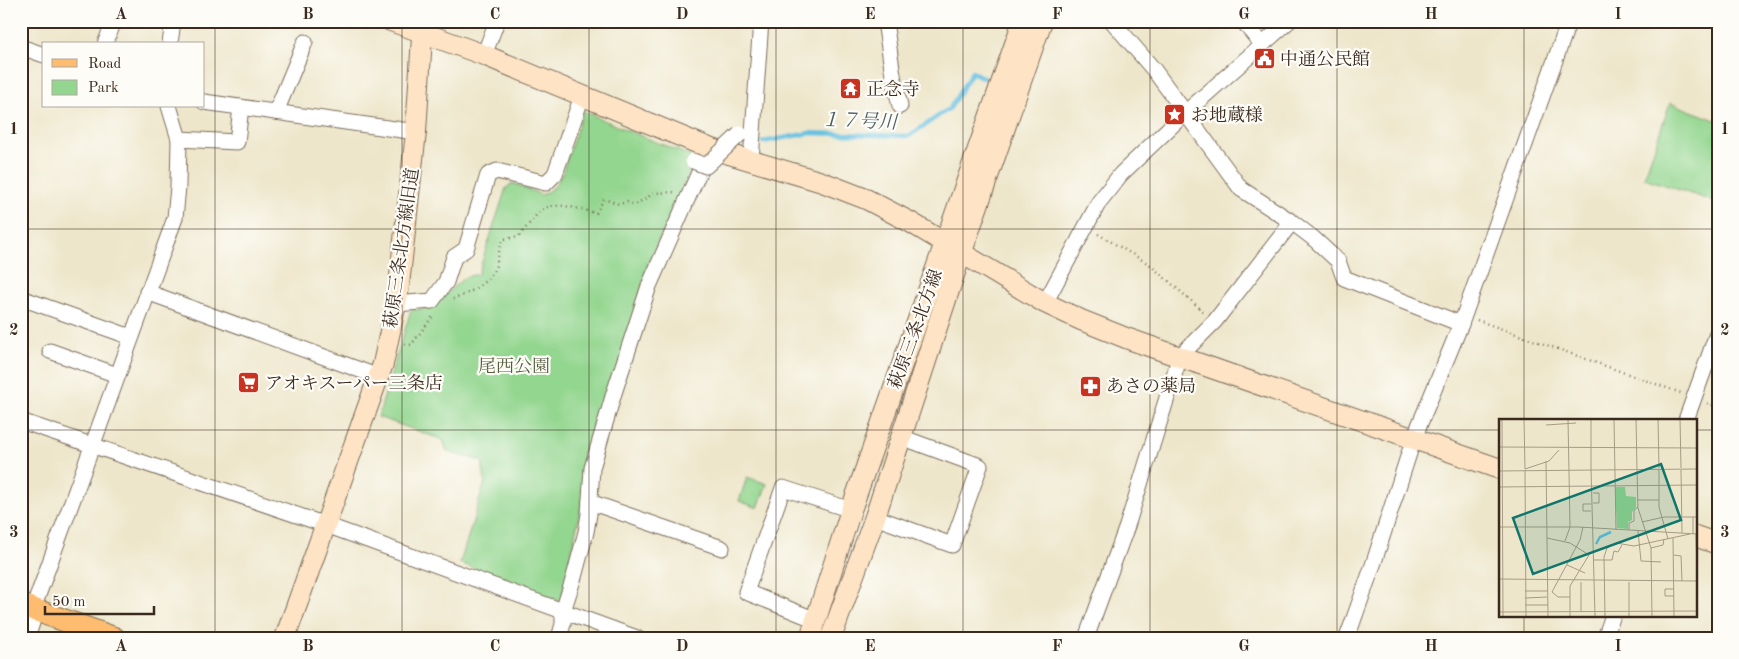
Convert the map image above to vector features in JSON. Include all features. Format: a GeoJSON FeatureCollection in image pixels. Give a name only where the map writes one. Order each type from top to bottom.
{"type":"FeatureCollection","features":[{"type":"Feature","properties":{"kind":"main road"},"geometry":{"type":"LineString","coordinates":[[27,619],[73,638]]}},
{"type":"Feature","properties":{"kind":"main road"},"geometry":{"type":"LineString","coordinates":[[27,619],[114,638]]}},
{"type":"Feature","properties":{"kind":"street"},"geometry":{"type":"LineString","coordinates":[[106,42],[114,21]]}},
{"type":"Feature","properties":{"kind":"street"},"geometry":{"type":"LineString","coordinates":[[170,42],[173,21]]}},
{"type":"Feature","properties":{"kind":"street"},"geometry":{"type":"LineString","coordinates":[[391,21],[423,27],[484,55],[709,148],[822,182],[866,199],[910,222],[1045,303],[1108,330],[1499,468]]}},
{"type":"Feature","properties":{"kind":"street"},"geometry":{"type":"LineString","coordinates":[[484,55],[497,21]]}},
{"type":"Feature","properties":{"kind":"street"},"geometry":{"type":"LineString","coordinates":[[751,160],[761,21]]}},
{"type":"Feature","properties":{"kind":"street"},"geometry":{"type":"LineString","coordinates":[[885,21],[900,106]]}},
{"type":"Feature","properties":{"kind":"street","name":"萩原三条北方線"},"geometry":{"type":"LineString","coordinates":[[831,638],[902,437],[953,249],[1023,21]]}},
{"type":"Feature","properties":{"kind":"street","name":"萩原三条北方線"},"geometry":{"type":"LineString","coordinates":[[813,629],[852,510],[1042,21]]}},
{"type":"Feature","properties":{"kind":"street"},"geometry":{"type":"LineString","coordinates":[[1112,21],[1154,70],[1241,189],[1313,238],[1338,261],[1344,278],[1462,319]]}},
{"type":"Feature","properties":{"kind":"street"},"geometry":{"type":"LineString","coordinates":[[1243,21],[1262,45]]}},
{"type":"Feature","properties":{"kind":"street"},"geometry":{"type":"LineString","coordinates":[[1045,303],[1099,202],[1121,174],[1185,113],[1289,21]]}},
{"type":"Feature","properties":{"kind":"street"},"geometry":{"type":"LineString","coordinates":[[1347,638],[1414,438],[1462,319],[1569,21]]}},
{"type":"Feature","properties":{"kind":"street","name":"萩原三条北方線旧道"},"geometry":{"type":"LineString","coordinates":[[285,638],[378,377],[388,342],[396,304],[416,132],[423,27]]}},
{"type":"Feature","properties":{"kind":"street"},"geometry":{"type":"LineString","coordinates":[[276,112],[305,42]]}},
{"type":"Feature","properties":{"kind":"street"},"geometry":{"type":"LineString","coordinates":[[21,47],[42,53]]}},
{"type":"Feature","properties":{"kind":"street"},"geometry":{"type":"LineString","coordinates":[[396,304],[432,301],[446,282],[454,257],[466,249],[488,175],[497,171],[546,182],[555,174],[582,96]]}},
{"type":"Feature","properties":{"kind":"street"},"geometry":{"type":"LineString","coordinates":[[205,102],[416,132]]}},
{"type":"Feature","properties":{"kind":"street"},"geometry":{"type":"LineString","coordinates":[[27,619],[93,446],[175,218],[180,139],[170,108]]}},
{"type":"Feature","properties":{"kind":"street"},"geometry":{"type":"LineString","coordinates":[[180,139],[237,142],[241,108]]}},
{"type":"Feature","properties":{"kind":"street"},"geometry":{"type":"LineString","coordinates":[[693,161],[706,166],[740,134]]}},
{"type":"Feature","properties":{"kind":"street"},"geometry":{"type":"LineString","coordinates":[[559,638],[564,624],[563,611],[586,532],[592,468],[649,286],[709,148]]}},
{"type":"Feature","properties":{"kind":"street"},"geometry":{"type":"LineString","coordinates":[[1086,638],[1127,526],[1180,356],[1215,321],[1292,222]]}},
{"type":"Feature","properties":{"kind":"street"},"geometry":{"type":"LineString","coordinates":[[147,292],[378,377]]}},
{"type":"Feature","properties":{"kind":"street"},"geometry":{"type":"LineString","coordinates":[[24,299],[131,337]]}},
{"type":"Feature","properties":{"kind":"street"},"geometry":{"type":"LineString","coordinates":[[1686,419],[1718,331]]}},
{"type":"Feature","properties":{"kind":"street"},"geometry":{"type":"LineString","coordinates":[[50,351],[117,375]]}},
{"type":"Feature","properties":{"kind":"street"},"geometry":{"type":"LineString","coordinates":[[21,420],[326,525],[637,638]]}},
{"type":"Feature","properties":{"kind":"street"},"geometry":{"type":"LineString","coordinates":[[875,517],[952,545],[980,466],[902,437]]}},
{"type":"Feature","properties":{"kind":"street"},"geometry":{"type":"LineString","coordinates":[[813,629],[746,592],[784,488],[852,510]]}},
{"type":"Feature","properties":{"kind":"street"},"geometry":{"type":"LineString","coordinates":[[590,502],[722,548]]}},
{"type":"Feature","properties":{"kind":"street"},"geometry":{"type":"LineString","coordinates":[[1696,536],[1718,544]]}},
{"type":"Feature","properties":{"kind":"street"},"geometry":{"type":"LineString","coordinates":[[1605,638],[1613,616]]}},
{"type":"Feature","properties":{"kind":"path"},"geometry":{"type":"LineString","coordinates":[[451,300],[467,294],[480,286],[497,265],[500,245],[504,239],[518,237],[542,209],[549,206],[570,207],[596,213],[604,199],[619,204],[627,202],[635,204],[654,193],[682,191]]}},
{"type":"Feature","properties":{"kind":"path"},"geometry":{"type":"LineString","coordinates":[[1086,226],[1149,264],[1215,321]]}},
{"type":"Feature","properties":{"kind":"path"},"geometry":{"type":"LineString","coordinates":[[388,342],[411,345],[437,310]]}},
{"type":"Feature","properties":{"kind":"path"},"geometry":{"type":"LineString","coordinates":[[1462,319],[1694,398]]}},
{"type":"Feature","properties":{"kind":"green space"},"geometry":{"type":"Polygon","coordinates":[[[1670,103],[1718,121],[1718,203],[1644,178],[1670,103]]]}},
{"type":"Feature","properties":{"kind":"green space","name":"尾西公園"},"geometry":{"type":"Polygon","coordinates":[[[583,111],[696,158],[649,262],[585,487],[561,602],[460,563],[485,482],[482,461],[447,452],[443,440],[378,417],[411,310],[430,308],[465,277],[478,274],[506,188],[513,183],[542,195],[554,187],[562,174],[583,111]]]}},
{"type":"Feature","properties":{"kind":"green space"},"geometry":{"type":"Polygon","coordinates":[[[747,477],[767,484],[758,508],[739,501],[747,477]]]}},
{"type":"Feature","properties":{"kind":"waterway","name":"１７号川"},"geometry":{"type":"LineString","coordinates":[[763,142],[809,133],[909,136],[950,108],[972,72],[984,78]]}},
{"type":"Feature","properties":{"kind":"place","name":"中通公民館"},"geometry":{"type":"Point","coordinates":[1264,59]}},
{"type":"Feature","properties":{"kind":"place","name":"正念寺"},"geometry":{"type":"Point","coordinates":[850,89]}},
{"type":"Feature","properties":{"kind":"place","name":"お地蔵様"},"geometry":{"type":"Point","coordinates":[1175,115]}},
{"type":"Feature","properties":{"kind":"place","name":"アオキスーパー三条店"},"geometry":{"type":"Point","coordinates":[249,383]}},
{"type":"Feature","properties":{"kind":"place","name":"あさの薬局"},"geometry":{"type":"Point","coordinates":[1090,386]}}]}
